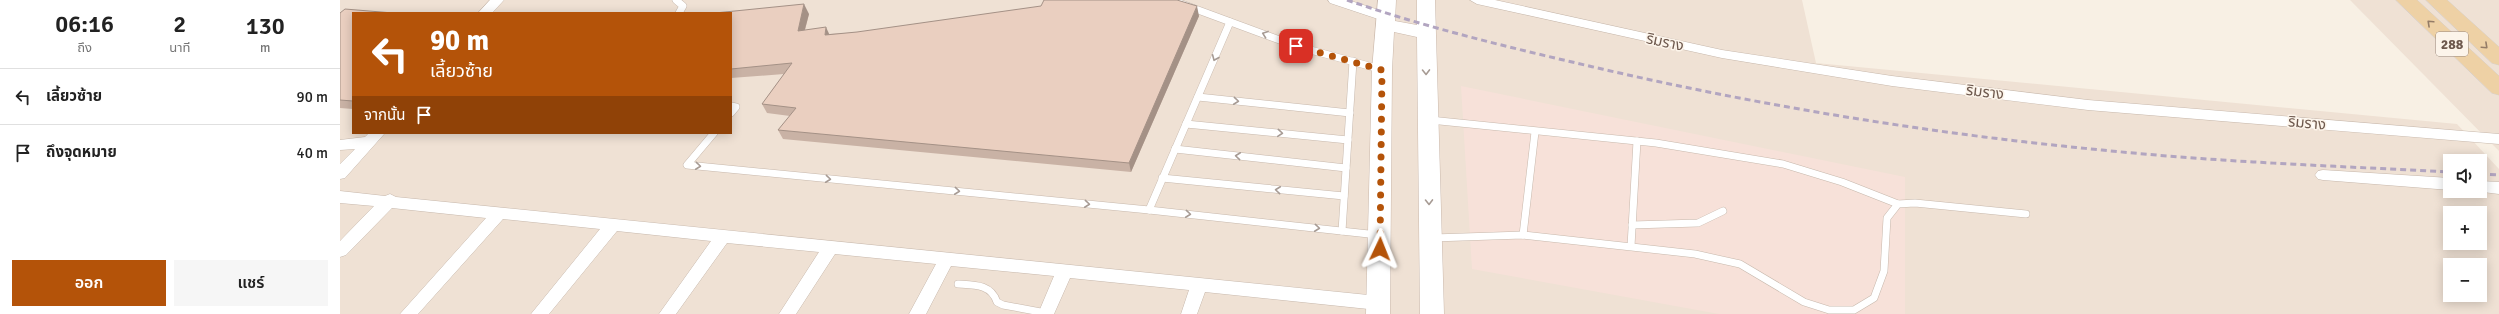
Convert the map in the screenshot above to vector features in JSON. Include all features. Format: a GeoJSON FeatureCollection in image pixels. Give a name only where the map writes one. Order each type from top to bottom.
{"type":"FeatureCollection","features":[{"type":"Feature","properties":{"kind":"main road"},"geometry":{"type":"LineString","coordinates":[[1426,0],[1429,239],[1432,314]]}},
{"type":"Feature","properties":{"kind":"main road","name":"288"},"geometry":{"type":"LineString","coordinates":[[2406,0],[2499,88]]}},
{"type":"Feature","properties":{"kind":"main road","name":"288"},"geometry":{"type":"LineString","coordinates":[[2436,0],[2499,58]]}},
{"type":"Feature","properties":{"kind":"main road"},"geometry":{"type":"LineString","coordinates":[[1378,309],[1381,236],[1382,70],[1386,14],[1426,33]]}},
{"type":"Feature","properties":{"kind":"street"},"geometry":{"type":"LineString","coordinates":[[486,12],[497,0]]}},
{"type":"Feature","properties":{"kind":"street"},"geometry":{"type":"LineString","coordinates":[[1335,0],[1386,14]]}},
{"type":"Feature","properties":{"kind":"street","name":"ริมราง"},"geometry":{"type":"LineString","coordinates":[[1477,0],[1722,54],[1892,81],[2088,105],[2499,139]]}},
{"type":"Feature","properties":{"kind":"street"},"geometry":{"type":"LineString","coordinates":[[340,145],[374,138]]}},
{"type":"Feature","properties":{"kind":"street"},"geometry":{"type":"LineString","coordinates":[[340,174],[374,138]]}},
{"type":"Feature","properties":{"kind":"street"},"geometry":{"type":"LineString","coordinates":[[2323,175],[2443,184]]}},
{"type":"Feature","properties":{"kind":"street"},"geometry":{"type":"LineString","coordinates":[[2487,187],[2499,188]]}},
{"type":"Feature","properties":{"kind":"street"},"geometry":{"type":"LineString","coordinates":[[340,197],[390,200],[1199,285],[1378,309]]}},
{"type":"Feature","properties":{"kind":"street"},"geometry":{"type":"LineString","coordinates":[[340,251],[390,200]]}},
{"type":"Feature","properties":{"kind":"street"},"geometry":{"type":"LineString","coordinates":[[408,314],[500,212]]}},
{"type":"Feature","properties":{"kind":"street"},"geometry":{"type":"LineString","coordinates":[[539,314],[614,224]]}},
{"type":"Feature","properties":{"kind":"street"},"geometry":{"type":"LineString","coordinates":[[667,314],[724,235]]}},
{"type":"Feature","properties":{"kind":"street"},"geometry":{"type":"LineString","coordinates":[[787,314],[831,246]]}},
{"type":"Feature","properties":{"kind":"street"},"geometry":{"type":"LineString","coordinates":[[917,314],[947,258]]}},
{"type":"Feature","properties":{"kind":"street"},"geometry":{"type":"LineString","coordinates":[[1046,314],[1065,271]]}},
{"type":"Feature","properties":{"kind":"street"},"geometry":{"type":"LineString","coordinates":[[1189,314],[1199,285]]}},
{"type":"Feature","properties":{"kind":"lane"},"geometry":{"type":"LineString","coordinates":[[676,0],[683,6],[680,12]]}},
{"type":"Feature","properties":{"kind":"lane"},"geometry":{"type":"LineString","coordinates":[[1171,0],[1296,46],[1382,70]]}},
{"type":"Feature","properties":{"kind":"lane"},"geometry":{"type":"LineString","coordinates":[[1149,210],[1230,22]]}},
{"type":"Feature","properties":{"kind":"lane"},"geometry":{"type":"LineString","coordinates":[[1342,231],[1353,61]]}},
{"type":"Feature","properties":{"kind":"lane"},"geometry":{"type":"LineString","coordinates":[[1198,97],[1350,113]]}},
{"type":"Feature","properties":{"kind":"lane"},"geometry":{"type":"LineString","coordinates":[[732,106],[736,107],[732,112]]}},
{"type":"Feature","properties":{"kind":"lane"},"geometry":{"type":"LineString","coordinates":[[1428,120],[1535,132],[1637,141],[1783,164],[1842,182],[1898,204],[1915,203],[2026,214]]}},
{"type":"Feature","properties":{"kind":"lane"},"geometry":{"type":"LineString","coordinates":[[1186,124],[1348,140]]}},
{"type":"Feature","properties":{"kind":"lane"},"geometry":{"type":"LineString","coordinates":[[1523,235],[1535,132]]}},
{"type":"Feature","properties":{"kind":"lane"},"geometry":{"type":"LineString","coordinates":[[713,134],[687,165],[1149,210],[1381,236]]}},
{"type":"Feature","properties":{"kind":"lane"},"geometry":{"type":"LineString","coordinates":[[1631,246],[1637,141]]}},
{"type":"Feature","properties":{"kind":"lane"},"geometry":{"type":"LineString","coordinates":[[1175,149],[1346,168]]}},
{"type":"Feature","properties":{"kind":"lane"},"geometry":{"type":"LineString","coordinates":[[1162,178],[1344,196]]}},
{"type":"Feature","properties":{"kind":"lane"},"geometry":{"type":"LineString","coordinates":[[1429,239],[1523,235],[1695,254],[1740,264],[1804,302],[1829,310],[1854,310],[1874,298],[1884,271],[1887,218],[1898,204]]}},
{"type":"Feature","properties":{"kind":"lane"},"geometry":{"type":"LineString","coordinates":[[1632,225],[1698,223],[1723,211]]}},
{"type":"Feature","properties":{"kind":"lane"},"geometry":{"type":"LineString","coordinates":[[958,284],[990,289],[996,296],[997,302],[1003,305],[1046,314]]}},
{"type":"Feature","properties":{"kind":"shaded area"},"geometry":{"type":"Polygon","coordinates":[[[340,0],[1802,0],[1816,63],[2457,124],[2485,154],[2443,154],[2443,198],[2487,198],[2487,156],[2499,169],[2499,314],[340,314],[340,0]]]}},
{"type":"Feature","properties":{"kind":"shaded area"},"geometry":{"type":"Polygon","coordinates":[[[2350,0],[2499,0],[2499,151],[2350,0]]]}},
{"type":"Feature","properties":{"kind":"shaded area"},"geometry":{"type":"Polygon","coordinates":[[[1461,86],[1905,177],[1905,314],[1719,314],[1472,269],[1461,86]]]}},
{"type":"Feature","properties":{"kind":"building"},"geometry":{"type":"Polygon","coordinates":[[[1044,0],[1177,0],[1197,6],[1129,163],[778,130],[796,108],[762,104],[792,63],[732,69],[732,12],[725,12],[804,4],[798,31],[826,27],[825,35],[857,32],[1041,6],[1044,0]]]}},
{"type":"Feature","properties":{"kind":"building"},"geometry":{"type":"Polygon","coordinates":[[[345,9],[381,12],[352,12],[352,101],[340,100],[340,13],[345,9]]]}},
{"type":"Feature","properties":{"kind":"railway"},"geometry":{"type":"LineString","coordinates":[[1347,0],[1410,20],[1505,46],[1664,83],[1851,118],[1976,136],[2189,158],[2443,172]]}},
{"type":"Feature","properties":{"kind":"railway"},"geometry":{"type":"LineString","coordinates":[[2487,174],[2499,175]]}},
{"type":"Feature","properties":{"kind":"route"},"geometry":{"type":"LineString","coordinates":[[1296,46],[1382,70],[1380,249]]}}]}
